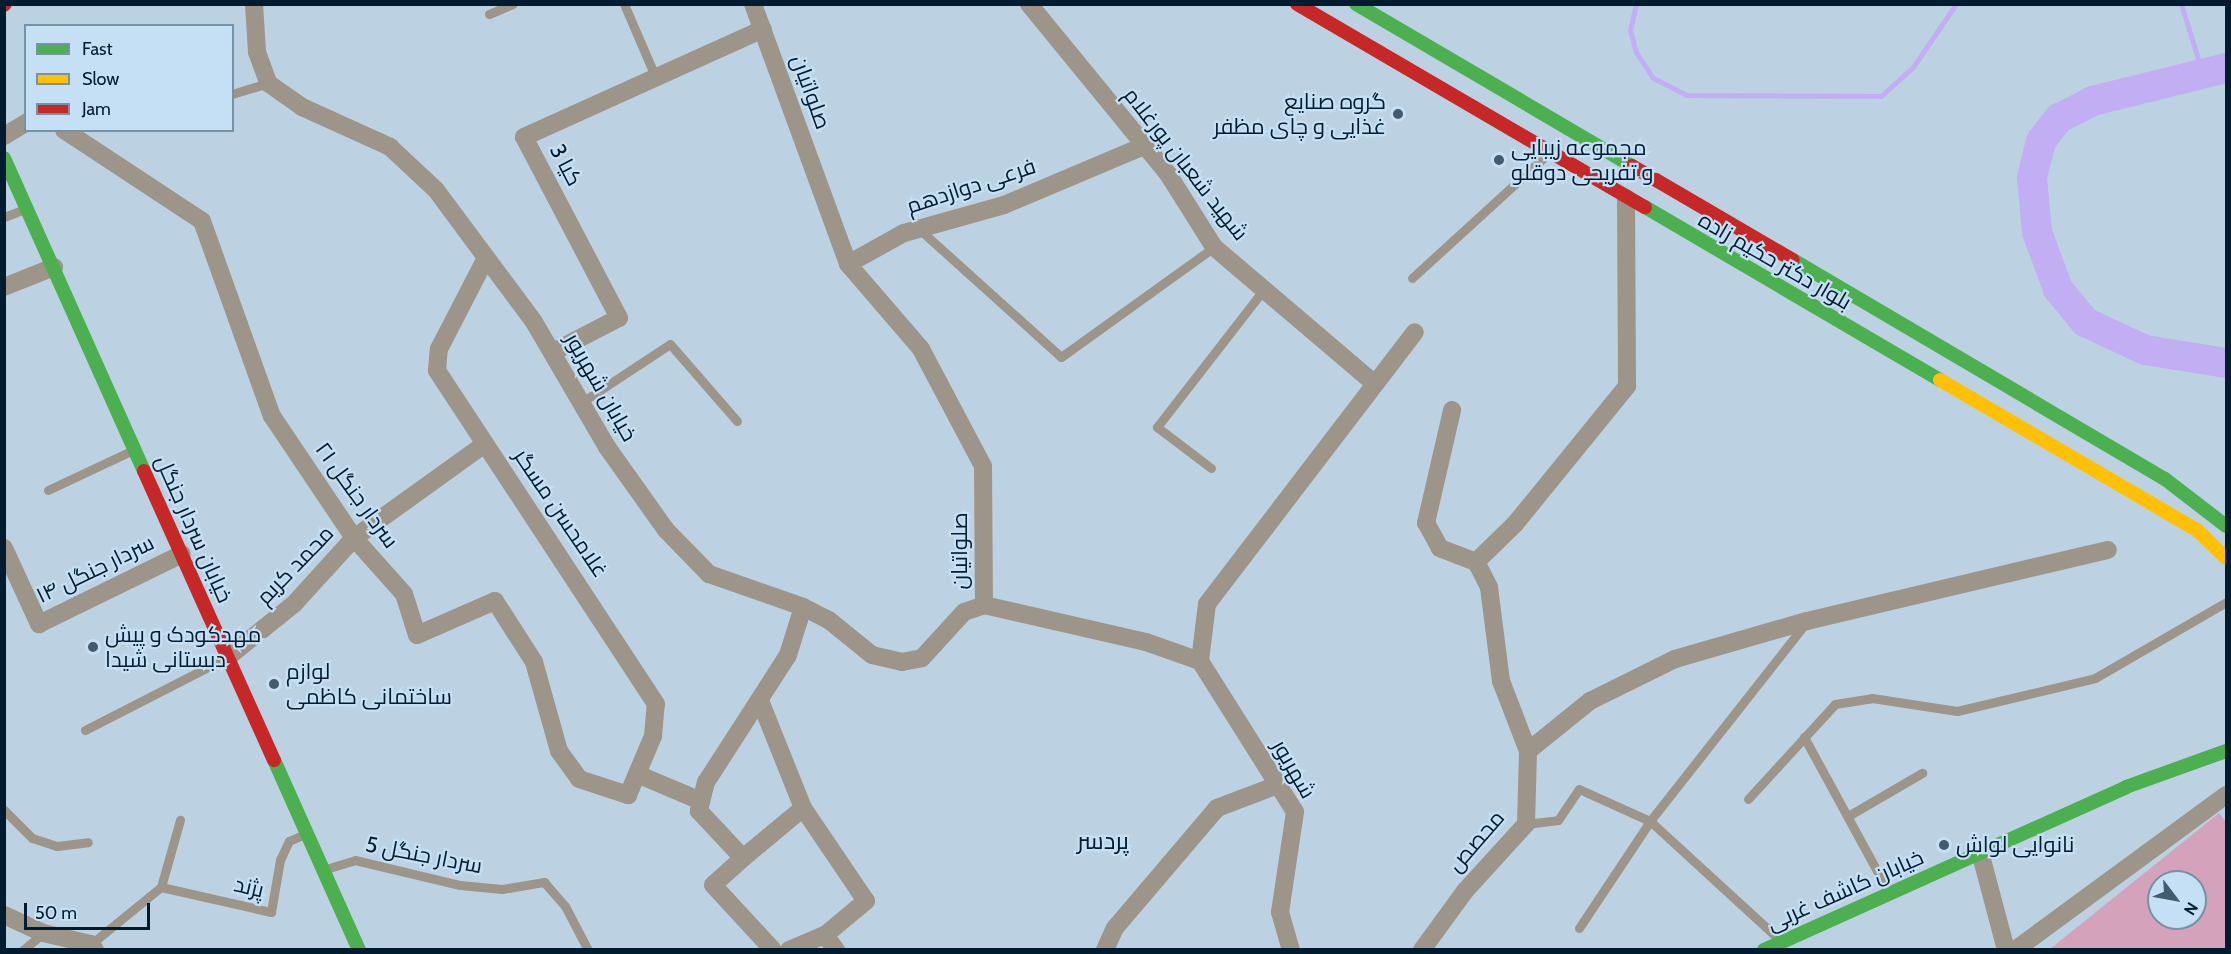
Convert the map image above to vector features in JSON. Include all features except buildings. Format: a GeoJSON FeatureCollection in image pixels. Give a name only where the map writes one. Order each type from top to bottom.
{"type":"FeatureCollection","features":[{"type":"Feature","properties":{"kind":"main road","name":"بلوار دکتر حکیم زاده"},"geometry":{"type":"LineString","coordinates":[[1297,4],[1313,9],[1626,198],[2197,530],[2226,558]]}},
{"type":"Feature","properties":{"kind":"main road","name":"بلوار دکتر حکیم زاده"},"geometry":{"type":"LineString","coordinates":[[1356,4],[2165,479],[2226,526]]}},
{"type":"Feature","properties":{"kind":"main road"},"geometry":{"type":"LineString","coordinates":[[1550,153],[1566,126]]}},
{"type":"Feature","properties":{"kind":"main road","name":"خیابان سردار جنگل"},"geometry":{"type":"LineString","coordinates":[[4,158],[359,950]]}},
{"type":"Feature","properties":{"kind":"main road","name":"خیابان کاشف غربی"},"geometry":{"type":"LineString","coordinates":[[1764,950],[1784,945],[1980,852],[2175,767],[2226,751]]}},
{"type":"Feature","properties":{"kind":"main road","name":"خیابان کاشف غربی"},"geometry":{"type":"LineString","coordinates":[[2175,767],[2226,763]]}},
{"type":"Feature","properties":{"kind":"street"},"geometry":{"type":"LineString","coordinates":[[254,4],[257,52],[268,83]]}},
{"type":"Feature","properties":{"kind":"street","name":"صلواتیان"},"geometry":{"type":"LineString","coordinates":[[753,4],[848,264],[921,349],[983,465],[984,605],[1146,642],[1200,661]]}},
{"type":"Feature","properties":{"kind":"street","name":"شهید شعبان پورغلام"},"geometry":{"type":"LineString","coordinates":[[1029,4],[1144,146],[1214,247],[1265,288],[1375,384]]}},
{"type":"Feature","properties":{"kind":"street","name":"کیا 3"},"geometry":{"type":"LineString","coordinates":[[553,351],[619,318],[524,137],[763,29]]}},
{"type":"Feature","properties":{"kind":"street","name":"خیابان شهریور"},"geometry":{"type":"LineString","coordinates":[[268,83],[302,107],[390,147],[436,190],[553,351],[582,402],[666,530],[709,574],[802,608],[830,621],[872,655],[902,662],[922,658],[964,612],[984,605]]}},
{"type":"Feature","properties":{"kind":"street"},"geometry":{"type":"LineString","coordinates":[[4,136],[24,124]]}},
{"type":"Feature","properties":{"kind":"street","name":"سردار جنگل ۲۱"},"geometry":{"type":"LineString","coordinates":[[67,132],[202,221],[272,417],[354,538],[404,594],[417,635],[495,602],[534,662],[559,751],[579,778],[628,795]]}},
{"type":"Feature","properties":{"kind":"street","name":"فرعی دوازدهم"},"geometry":{"type":"LineString","coordinates":[[848,264],[919,229],[1004,205],[1144,146]]}},
{"type":"Feature","properties":{"kind":"street"},"geometry":{"type":"LineString","coordinates":[[1476,562],[1515,524],[1627,386],[1626,198]]}},
{"type":"Feature","properties":{"kind":"street","name":"غلامحسن مسگر"},"geometry":{"type":"LineString","coordinates":[[485,260],[439,349],[437,370],[634,662],[656,704],[653,736],[628,795]]}},
{"type":"Feature","properties":{"kind":"street"},"geometry":{"type":"LineString","coordinates":[[4,288],[54,267]]}},
{"type":"Feature","properties":{"kind":"street"},"geometry":{"type":"LineString","coordinates":[[1200,661],[1207,604],[1415,332]]}},
{"type":"Feature","properties":{"kind":"street"},"geometry":{"type":"LineString","coordinates":[[1452,410],[1426,523],[1440,548],[1476,562],[1489,587],[1501,681],[1528,751],[1590,700],[1675,659],[1807,621],[2108,550]]}},
{"type":"Feature","properties":{"kind":"street","name":"محمد کریم"},"geometry":{"type":"LineString","coordinates":[[228,657],[294,604],[354,538],[485,444]]}},
{"type":"Feature","properties":{"kind":"street","name":"سردار جنگل ۱۴"},"geometry":{"type":"LineString","coordinates":[[4,548],[39,624],[182,554]]}},
{"type":"Feature","properties":{"kind":"street"},"geometry":{"type":"LineString","coordinates":[[743,858],[699,812],[701,801],[706,782],[761,703],[789,655],[802,608]]}},
{"type":"Feature","properties":{"kind":"street","name":"شهریور"},"geometry":{"type":"LineString","coordinates":[[1200,661],[1295,812],[1280,912],[1291,950]]}},
{"type":"Feature","properties":{"kind":"street"},"geometry":{"type":"LineString","coordinates":[[761,703],[803,808],[866,901],[831,942],[789,950]]}},
{"type":"Feature","properties":{"kind":"street","name":"محصص"},"geometry":{"type":"LineString","coordinates":[[1422,950],[1465,891],[1526,824],[1528,751]]}},
{"type":"Feature","properties":{"kind":"street"},"geometry":{"type":"LineString","coordinates":[[637,774],[701,801]]}},
{"type":"Feature","properties":{"kind":"street"},"geometry":{"type":"LineString","coordinates":[[1106,950],[1115,928],[1217,808],[1278,785]]}},
{"type":"Feature","properties":{"kind":"street"},"geometry":{"type":"LineString","coordinates":[[2015,950],[2226,795]]}},
{"type":"Feature","properties":{"kind":"street"},"geometry":{"type":"LineString","coordinates":[[773,950],[713,885],[803,808]]}},
{"type":"Feature","properties":{"kind":"street"},"geometry":{"type":"LineString","coordinates":[[1980,852],[2006,950]]}},
{"type":"Feature","properties":{"kind":"street"},"geometry":{"type":"LineString","coordinates":[[4,915],[43,933],[93,946]]}},
{"type":"Feature","properties":{"kind":"lane"},"geometry":{"type":"LineString","coordinates":[[489,14],[513,4]]}},
{"type":"Feature","properties":{"kind":"lane"},"geometry":{"type":"LineString","coordinates":[[624,4],[655,76]]}},
{"type":"Feature","properties":{"kind":"lane"},"geometry":{"type":"LineString","coordinates":[[234,93],[268,83]]}},
{"type":"Feature","properties":{"kind":"lane"},"geometry":{"type":"LineString","coordinates":[[1412,278],[1550,153]]}},
{"type":"Feature","properties":{"kind":"lane"},"geometry":{"type":"LineString","coordinates":[[4,217],[27,208]]}},
{"type":"Feature","properties":{"kind":"lane"},"geometry":{"type":"LineString","coordinates":[[919,229],[1061,357],[1214,247]]}},
{"type":"Feature","properties":{"kind":"lane"},"geometry":{"type":"LineString","coordinates":[[1211,468],[1157,427],[1265,288]]}},
{"type":"Feature","properties":{"kind":"lane"},"geometry":{"type":"LineString","coordinates":[[582,402],[670,344],[737,421]]}},
{"type":"Feature","properties":{"kind":"lane"},"geometry":{"type":"LineString","coordinates":[[48,490],[135,448]]}},
{"type":"Feature","properties":{"kind":"lane"},"geometry":{"type":"LineString","coordinates":[[1748,799],[1835,704],[1872,698],[1957,711],[2095,678],[2226,602]]}},
{"type":"Feature","properties":{"kind":"lane"},"geometry":{"type":"LineString","coordinates":[[1579,928],[1650,821],[1807,621]]}},
{"type":"Feature","properties":{"kind":"lane"},"geometry":{"type":"LineString","coordinates":[[85,730],[228,657]]}},
{"type":"Feature","properties":{"kind":"lane"},"geometry":{"type":"LineString","coordinates":[[1804,737],[1890,893]]}},
{"type":"Feature","properties":{"kind":"lane"},"geometry":{"type":"LineString","coordinates":[[1848,816],[1922,773]]}},
{"type":"Feature","properties":{"kind":"lane"},"geometry":{"type":"LineString","coordinates":[[1526,824],[1558,820],[1579,789],[1650,821],[1784,945]]}},
{"type":"Feature","properties":{"kind":"lane"},"geometry":{"type":"LineString","coordinates":[[4,810],[32,838],[57,846],[88,842]]}},
{"type":"Feature","properties":{"kind":"lane"},"geometry":{"type":"LineString","coordinates":[[93,946],[161,887],[180,820]]}},
{"type":"Feature","properties":{"kind":"lane","name":"پژند"},"geometry":{"type":"LineString","coordinates":[[161,887],[271,912],[289,841],[307,833]]}},
{"type":"Feature","properties":{"kind":"lane","name":"سردار جنگل 5"},"geometry":{"type":"LineString","coordinates":[[324,870],[355,860],[471,886],[502,889],[544,882],[565,906],[588,950]]}},
{"type":"Feature","properties":{"kind":"lane"},"geometry":{"type":"LineString","coordinates":[[22,950],[43,933]]}},
{"type":"Feature","properties":{"kind":"shaded area"},"geometry":{"type":"Polygon","coordinates":[[[2219,813],[2226,822],[2226,949],[2050,949],[2147,871],[2147,930],[2207,930],[2207,870],[2148,870],[2219,813]]]}},
{"type":"Feature","properties":{"kind":"waterway"},"geometry":{"type":"LineString","coordinates":[[1636,4],[1630,30],[1636,52],[1653,78],[1686,95],[1881,96],[1913,67],[1956,4]]}},
{"type":"Feature","properties":{"kind":"waterway"},"geometry":{"type":"LineString","coordinates":[[2181,4],[2202,72]]}},
{"type":"Feature","properties":{"kind":"waterway"},"geometry":{"type":"LineString","coordinates":[[2226,68],[2093,101],[2059,118],[2041,141],[2032,178],[2037,232],[2058,289],[2085,322],[2145,350],[2226,363]]}},
{"type":"Feature","properties":{"kind":"traffic: fast"},"geometry":{"type":"LineString","coordinates":[[1356,4],[1632,166]]}},
{"type":"Feature","properties":{"kind":"traffic: fast"},"geometry":{"type":"LineString","coordinates":[[4,158],[144,471]]}},
{"type":"Feature","properties":{"kind":"traffic: fast"},"geometry":{"type":"LineString","coordinates":[[1645,207],[1940,380]]}},
{"type":"Feature","properties":{"kind":"traffic: fast"},"geometry":{"type":"LineString","coordinates":[[1793,260],[2165,479],[2226,526]]}},
{"type":"Feature","properties":{"kind":"traffic: fast"},"geometry":{"type":"LineString","coordinates":[[1764,950],[2126,787],[2226,751]]}},
{"type":"Feature","properties":{"kind":"traffic: fast"},"geometry":{"type":"LineString","coordinates":[[274,760],[359,950]]}},
{"type":"Feature","properties":{"kind":"traffic: slow"},"geometry":{"type":"LineString","coordinates":[[1940,380],[2197,530],[2226,558]]}},
{"type":"Feature","properties":{"kind":"traffic: jam"},"geometry":{"type":"LineString","coordinates":[[1297,4],[1645,207]]}},
{"type":"Feature","properties":{"kind":"traffic: jam"},"geometry":{"type":"LineString","coordinates":[[1632,166],[1793,260]]}},
{"type":"Feature","properties":{"kind":"traffic: jam"},"geometry":{"type":"LineString","coordinates":[[144,471],[274,760]]}},
{"type":"Feature","properties":{"kind":"place","name":"گروه صنایع غذایی و چای مظفر"},"geometry":{"type":"Point","coordinates":[1398,114]}},
{"type":"Feature","properties":{"kind":"place","name":"مجموعه زیبایی و تفریحی دوقلو"},"geometry":{"type":"Point","coordinates":[1499,160]}},
{"type":"Feature","properties":{"kind":"place","name":"مهدکودک و پیش دبستانی شیدا"},"geometry":{"type":"Point","coordinates":[93,647]}},
{"type":"Feature","properties":{"kind":"place","name":"لوازم ساختمانی کاظمی"},"geometry":{"type":"Point","coordinates":[274,684]}},
{"type":"Feature","properties":{"kind":"place","name":"نانوایی لواش"},"geometry":{"type":"Point","coordinates":[1944,845]}},
{"type":"Feature","properties":{"kind":"district","name":"پردسر"},"geometry":{"type":"Point","coordinates":[1103,841]}}]}
